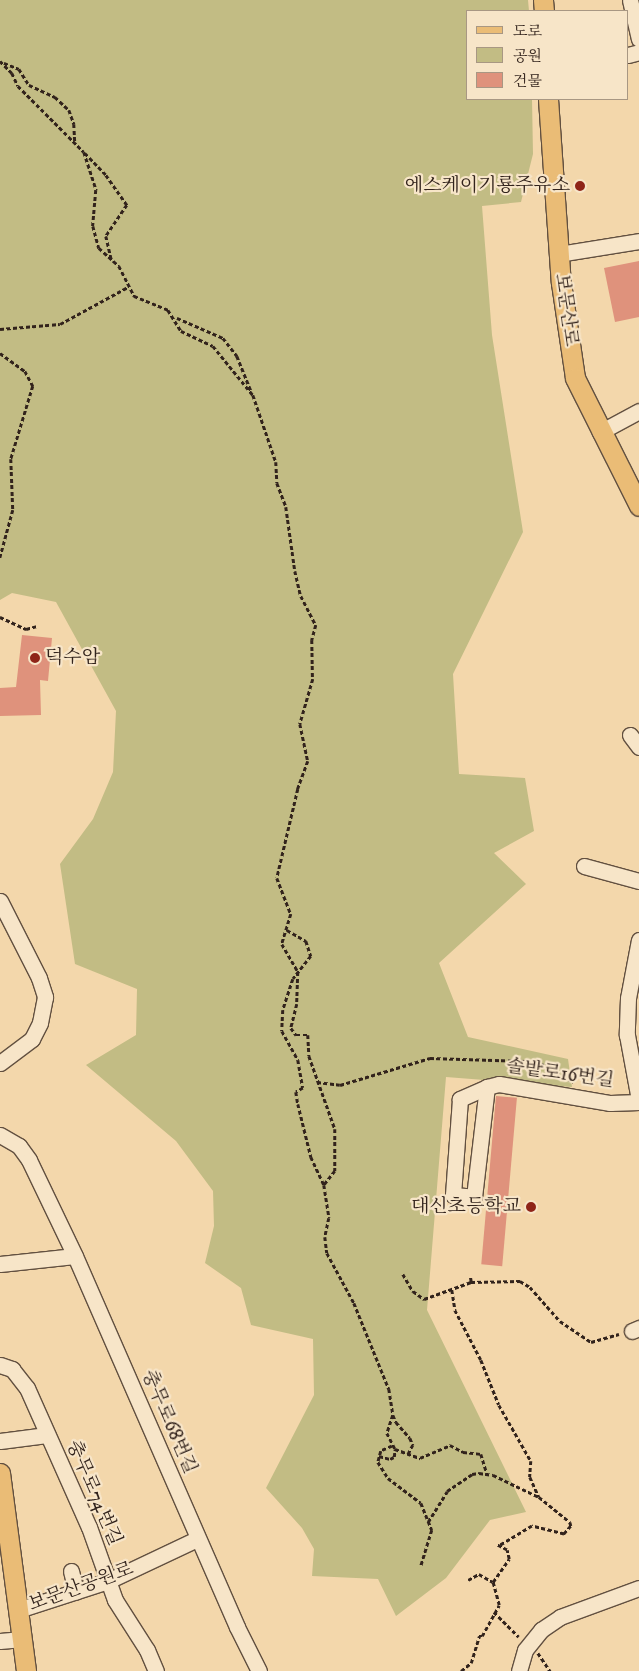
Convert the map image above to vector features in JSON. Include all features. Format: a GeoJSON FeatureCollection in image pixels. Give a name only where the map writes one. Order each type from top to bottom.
{"type":"FeatureCollection","features":[{"type":"Feature","properties":{"kind":"main road","name":"보문산로"},"geometry":{"type":"LineString","coordinates":[[548,100],[559,254],[575,378],[600,432],[639,506]]}},
{"type":"Feature","properties":{"kind":"main road","name":"보문산공원로"},"geometry":{"type":"LineString","coordinates":[[0,1474],[26,1671]]}},
{"type":"Feature","properties":{"kind":"street"},"geometry":{"type":"LineString","coordinates":[[630,0],[639,39]]}},
{"type":"Feature","properties":{"kind":"street"},"geometry":{"type":"LineString","coordinates":[[559,254],[639,241]]}},
{"type":"Feature","properties":{"kind":"street"},"geometry":{"type":"LineString","coordinates":[[600,432],[639,411]]}},
{"type":"Feature","properties":{"kind":"street"},"geometry":{"type":"LineString","coordinates":[[584,866],[639,881]]}},
{"type":"Feature","properties":{"kind":"street"},"geometry":{"type":"LineString","coordinates":[[0,901],[39,978],[45,998],[40,1023],[32,1039],[0,1063]]}},
{"type":"Feature","properties":{"kind":"street"},"geometry":{"type":"LineString","coordinates":[[639,940],[628,998],[627,1036],[639,1101]]}},
{"type":"Feature","properties":{"kind":"street","name":"솔밭로16번길"},"geometry":{"type":"LineString","coordinates":[[487,1087],[474,1197],[453,1195],[460,1099],[487,1087],[499,1084],[592,1098],[610,1103],[639,1101]]}},
{"type":"Feature","properties":{"kind":"street","name":"충무로68번길"},"geometry":{"type":"LineString","coordinates":[[0,1135],[19,1146],[29,1160],[75,1256],[197,1539],[259,1671]]}},
{"type":"Feature","properties":{"kind":"street"},"geometry":{"type":"LineString","coordinates":[[0,1264],[75,1256]]}},
{"type":"Feature","properties":{"kind":"street","name":"충무로74번길"},"geometry":{"type":"LineString","coordinates":[[0,1366],[12,1369],[27,1388],[89,1527],[115,1600],[147,1650],[156,1671]]}},
{"type":"Feature","properties":{"kind":"street"},"geometry":{"type":"LineString","coordinates":[[0,1441],[48,1436]]}},
{"type":"Feature","properties":{"kind":"street","name":"보문산공원로"},"geometry":{"type":"LineString","coordinates":[[18,1610],[108,1582],[197,1539]]}},
{"type":"Feature","properties":{"kind":"street"},"geometry":{"type":"LineString","coordinates":[[71,1571],[76,1591]]}},
{"type":"Feature","properties":{"kind":"street"},"geometry":{"type":"LineString","coordinates":[[519,1671],[525,1650],[548,1625],[585,1606],[620,1597],[639,1588]]}},
{"type":"Feature","properties":{"kind":"street"},"geometry":{"type":"LineString","coordinates":[[0,1642],[22,1639]]}},
{"type":"Feature","properties":{"kind":"path"},"geometry":{"type":"LineString","coordinates":[[0,61],[19,69],[28,85],[55,97],[69,110],[74,124],[75,141]]}},
{"type":"Feature","properties":{"kind":"path"},"geometry":{"type":"LineString","coordinates":[[0,61],[12,72],[18,86],[75,141],[106,175],[127,205],[106,236],[113,262]]}},
{"type":"Feature","properties":{"kind":"path"},"geometry":{"type":"LineString","coordinates":[[84,152],[96,190],[93,226],[99,248],[119,266],[134,296],[173,313],[185,323],[216,333],[230,344],[243,368],[276,462],[277,483],[286,507],[301,596],[316,625],[312,640],[314,679],[300,724],[308,761],[277,868],[277,884],[291,914],[282,944],[298,972],[297,1004],[291,1028],[296,1035],[308,1036],[310,1056],[316,1067],[317,1082],[336,1141],[335,1170],[324,1185]]}},
{"type":"Feature","properties":{"kind":"path"},"geometry":{"type":"LineString","coordinates":[[0,329],[60,324],[128,287]]}},
{"type":"Feature","properties":{"kind":"path"},"geometry":{"type":"LineString","coordinates":[[173,313],[181,330],[213,346],[252,395]]}},
{"type":"Feature","properties":{"kind":"path"},"geometry":{"type":"LineString","coordinates":[[0,353],[25,371],[33,386],[11,459],[13,510],[0,558]]}},
{"type":"Feature","properties":{"kind":"path"},"geometry":{"type":"LineString","coordinates":[[0,617],[26,629],[37,626]]}},
{"type":"Feature","properties":{"kind":"path"},"geometry":{"type":"LineString","coordinates":[[287,930],[301,936],[312,950],[312,956],[298,972],[283,1010],[281,1023],[286,1042],[298,1060],[303,1088],[296,1092],[298,1104],[311,1157],[324,1185],[329,1218],[325,1236],[329,1259],[354,1303],[389,1389],[396,1422],[410,1438],[413,1445],[408,1455]]}},
{"type":"Feature","properties":{"kind":"path"},"geometry":{"type":"LineString","coordinates":[[317,1082],[340,1085],[430,1058],[527,1061],[563,1074],[592,1098]]}},
{"type":"Feature","properties":{"kind":"path"},"geometry":{"type":"LineString","coordinates":[[403,1274],[419,1297],[431,1298],[471,1282],[520,1281],[530,1287],[560,1321],[591,1342],[636,1330]]}},
{"type":"Feature","properties":{"kind":"path"},"geometry":{"type":"LineString","coordinates":[[470,1276],[471,1282]]}},
{"type":"Feature","properties":{"kind":"path"},"geometry":{"type":"LineString","coordinates":[[452,1290],[455,1310],[481,1360],[499,1405],[531,1461],[530,1478],[539,1498]]}},
{"type":"Feature","properties":{"kind":"path"},"geometry":{"type":"LineString","coordinates":[[394,1415],[387,1434],[395,1449],[408,1455],[424,1457],[450,1445],[462,1452],[481,1454],[487,1474]]}},
{"type":"Feature","properties":{"kind":"path"},"geometry":{"type":"LineString","coordinates":[[392,1446],[384,1448],[378,1462],[388,1478],[421,1503],[431,1536],[421,1565]]}},
{"type":"Feature","properties":{"kind":"path"},"geometry":{"type":"LineString","coordinates":[[379,1456],[390,1460],[394,1457],[395,1449]]}},
{"type":"Feature","properties":{"kind":"path"},"geometry":{"type":"LineString","coordinates":[[428,1522],[447,1491],[472,1474],[487,1474],[539,1498],[570,1522],[569,1531],[559,1534],[532,1526],[498,1545],[507,1550],[509,1558],[493,1582]]}},
{"type":"Feature","properties":{"kind":"path"},"geometry":{"type":"LineString","coordinates":[[461,1671],[471,1663],[479,1636],[482,1636],[499,1605],[493,1582],[479,1574],[468,1580]]}},
{"type":"Feature","properties":{"kind":"green space"},"geometry":{"type":"Polygon","coordinates":[[[0,0],[528,0],[529,10],[466,10],[466,100],[532,100],[533,154],[521,202],[482,206],[492,335],[523,532],[453,674],[459,774],[525,778],[534,831],[494,853],[526,884],[439,963],[468,1037],[568,1059],[572,1087],[446,1077],[427,1310],[526,1512],[490,1520],[446,1578],[396,1616],[378,1579],[312,1576],[314,1549],[302,1528],[266,1488],[314,1395],[313,1339],[251,1325],[241,1288],[205,1263],[214,1226],[213,1191],[176,1141],[86,1065],[136,1035],[137,989],[75,964],[60,864],[93,819],[113,772],[116,711],[56,602],[12,593],[0,600],[0,0]]]}},
{"type":"Feature","properties":{"kind":"building"},"geometry":{"type":"Polygon","coordinates":[[[639,261],[639,317],[615,322],[604,268],[639,261]]]}},
{"type":"Feature","properties":{"kind":"building"},"geometry":{"type":"Polygon","coordinates":[[[22,635],[52,638],[48,681],[40,680],[41,715],[0,716],[0,688],[16,687],[22,635]]]}},
{"type":"Feature","properties":{"kind":"building"},"geometry":{"type":"Polygon","coordinates":[[[496,1096],[517,1098],[502,1266],[481,1264],[496,1096]]]}},
{"type":"Feature","properties":{"kind":"place","name":"에스케이기룡주유소"},"geometry":{"type":"Point","coordinates":[580,186]}},
{"type":"Feature","properties":{"kind":"place","name":"덕수암"},"geometry":{"type":"Point","coordinates":[35,658]}},
{"type":"Feature","properties":{"kind":"place","name":"대신초등학교"},"geometry":{"type":"Point","coordinates":[531,1207]}}]}
